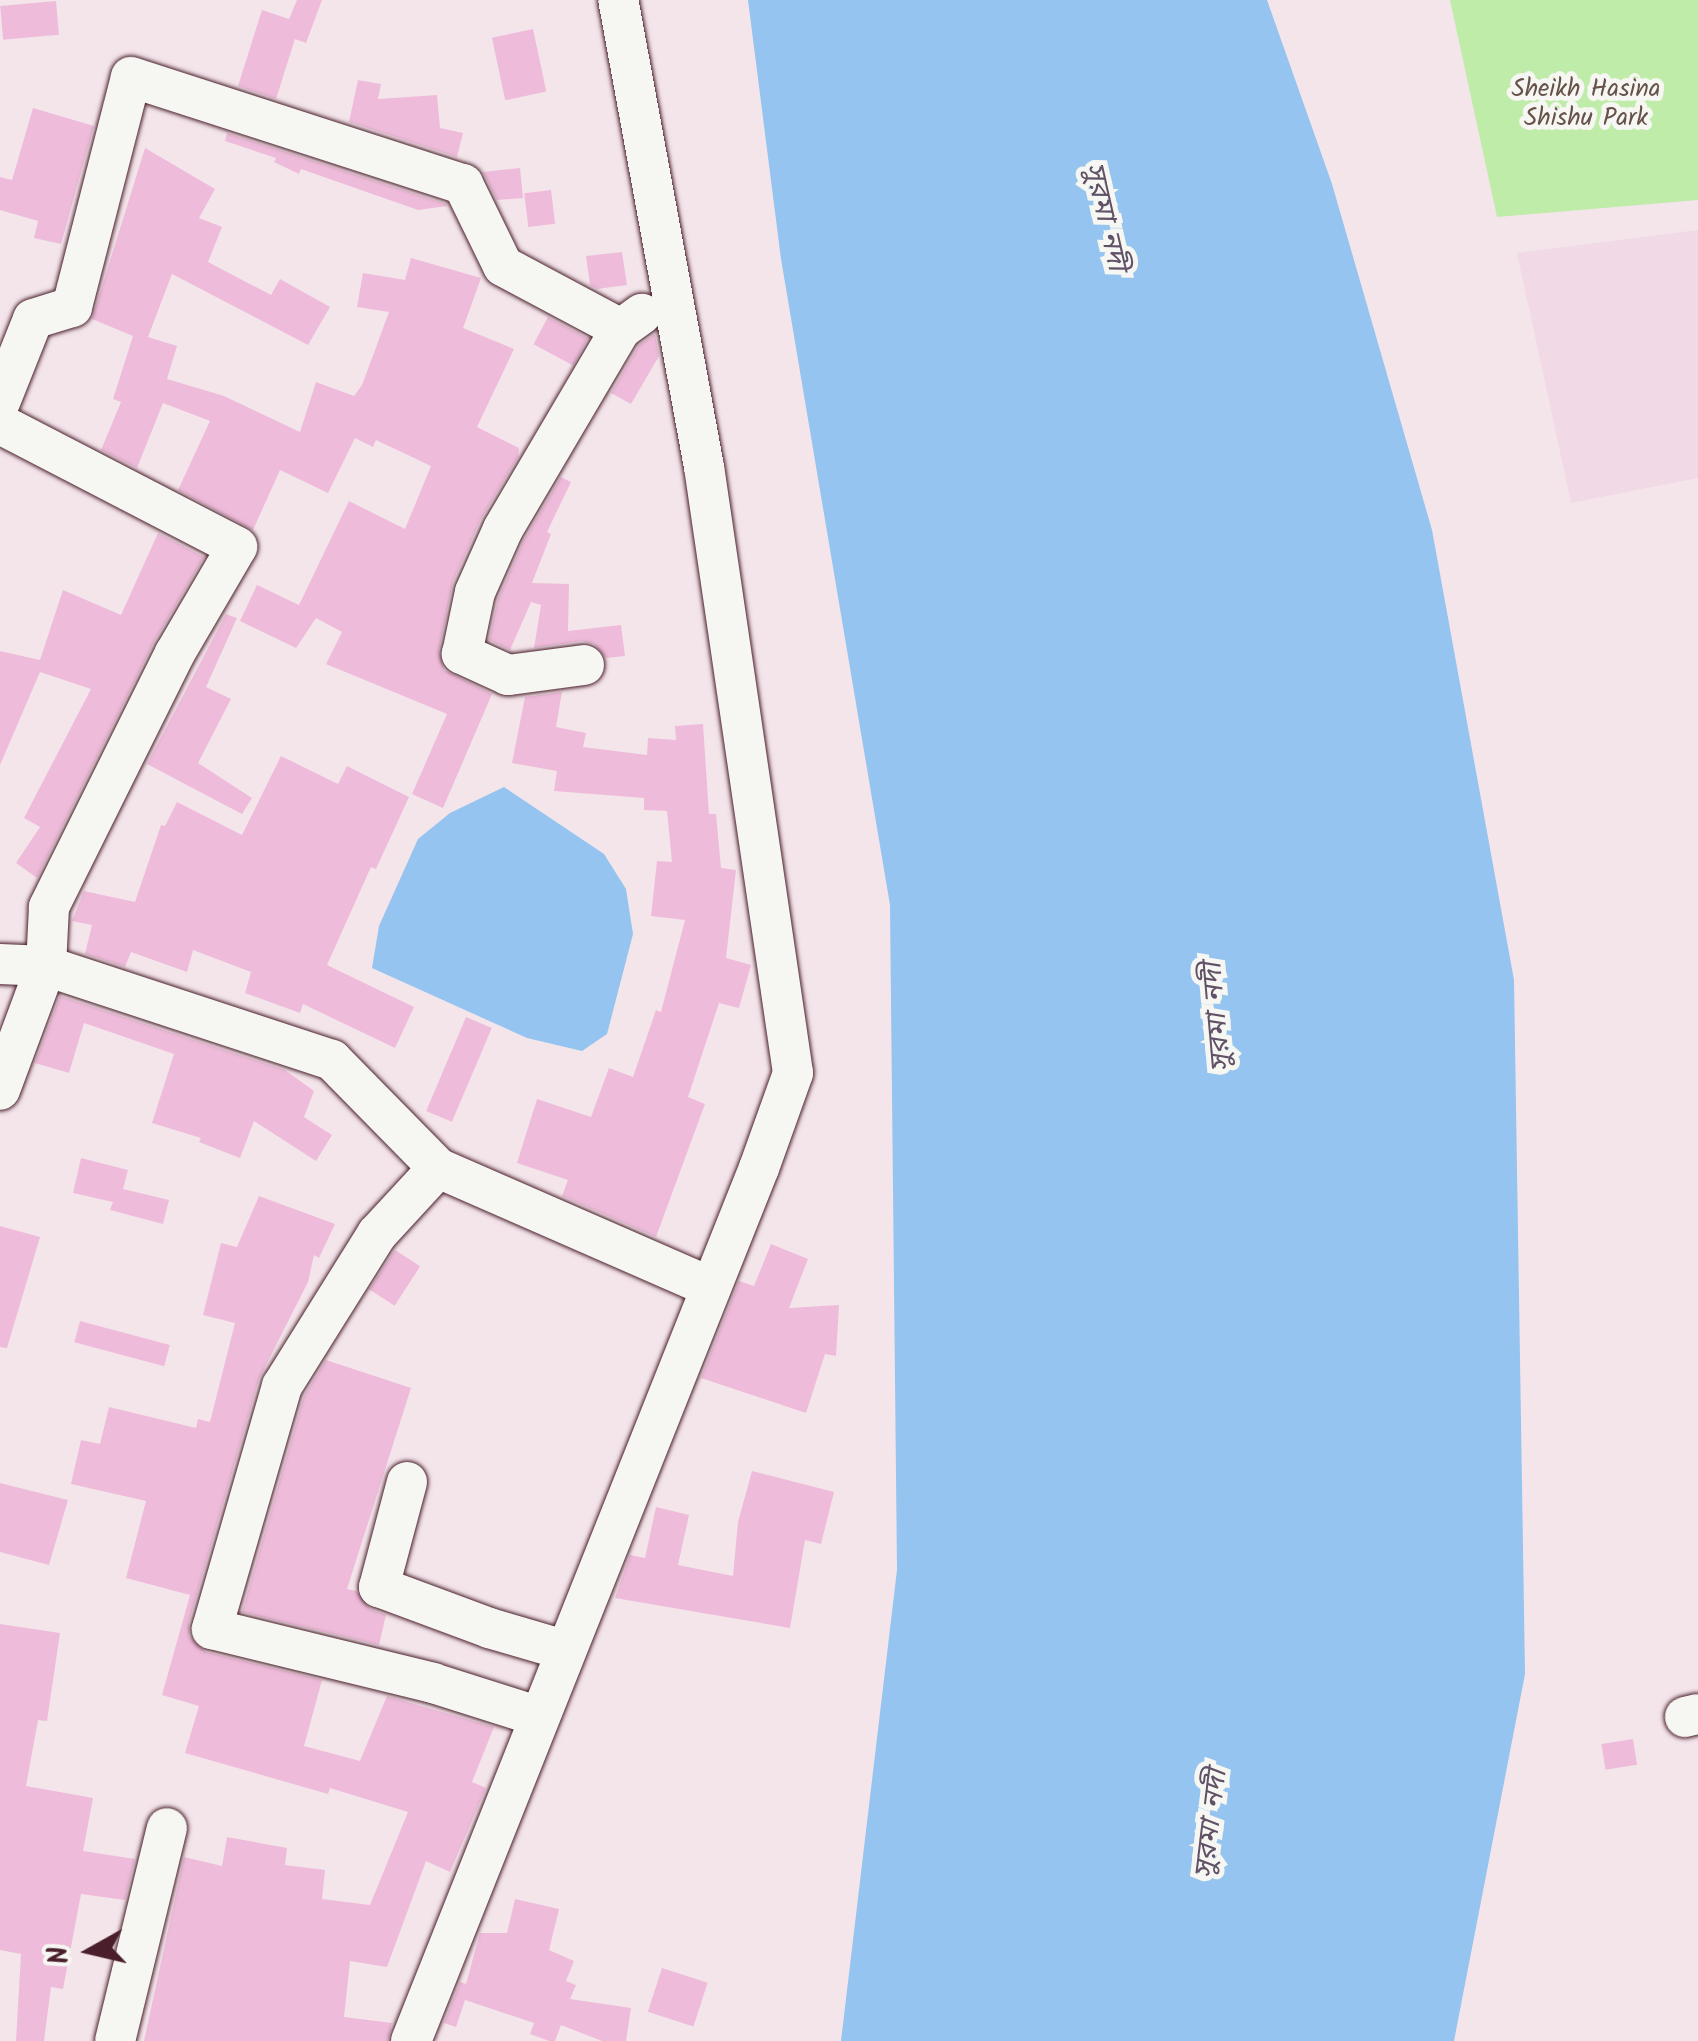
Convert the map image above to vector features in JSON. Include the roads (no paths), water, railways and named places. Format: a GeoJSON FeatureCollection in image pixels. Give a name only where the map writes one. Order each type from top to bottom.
{"type":"FeatureCollection","features":[{"type":"Feature","properties":{"kind":"street"},"geometry":{"type":"LineString","coordinates":[[410,2041],[711,1287],[792,1072],[704,466],[618,0]]}},
{"type":"Feature","properties":{"kind":"street"},"geometry":{"type":"LineString","coordinates":[[0,402],[33,319],[72,308],[131,77],[463,184],[503,266],[621,328]]}},
{"type":"Feature","properties":{"kind":"street"},"geometry":{"type":"LineString","coordinates":[[584,665],[508,675],[462,654],[475,592],[503,529],[621,328],[670,295]]}},
{"type":"Feature","properties":{"kind":"street"},"geometry":{"type":"LineString","coordinates":[[0,424],[237,548],[175,654],[49,908],[46,966],[0,1090]]}},
{"type":"Feature","properties":{"kind":"street"},"geometry":{"type":"LineString","coordinates":[[0,964],[46,966],[332,1060],[438,1168],[711,1287]]}},
{"type":"Feature","properties":{"kind":"street"},"geometry":{"type":"LineString","coordinates":[[438,1168],[377,1234],[282,1386],[212,1629],[433,1683],[537,1716]]}},
{"type":"Feature","properties":{"kind":"street"},"geometry":{"type":"LineString","coordinates":[[406,1482],[379,1587],[564,1650]]}},
{"type":"Feature","properties":{"kind":"street"},"geometry":{"type":"LineString","coordinates":[[115,2041],[167,1828]]}},
{"type":"Feature","properties":{"kind":"water","name":"সুরমা নদী"},"geometry":{"type":"Polygon","coordinates":[[[748,0],[1267,0],[1332,184],[1432,530],[1514,980],[1525,1674],[1454,2041],[841,2041],[897,1570],[890,905],[781,259],[748,0]]]}},
{"type":"Feature","properties":{"kind":"water"},"geometry":{"type":"Polygon","coordinates":[[[504,787],[604,854],[626,889],[633,934],[607,1034],[582,1051],[527,1038],[372,968],[379,926],[418,839],[450,813],[504,787]]]}},
{"type":"Feature","properties":{"kind":"park label","name":"Sheikh Hasina Shishu Park"},"geometry":{"type":"Point","coordinates":[1586,104]}}]}
